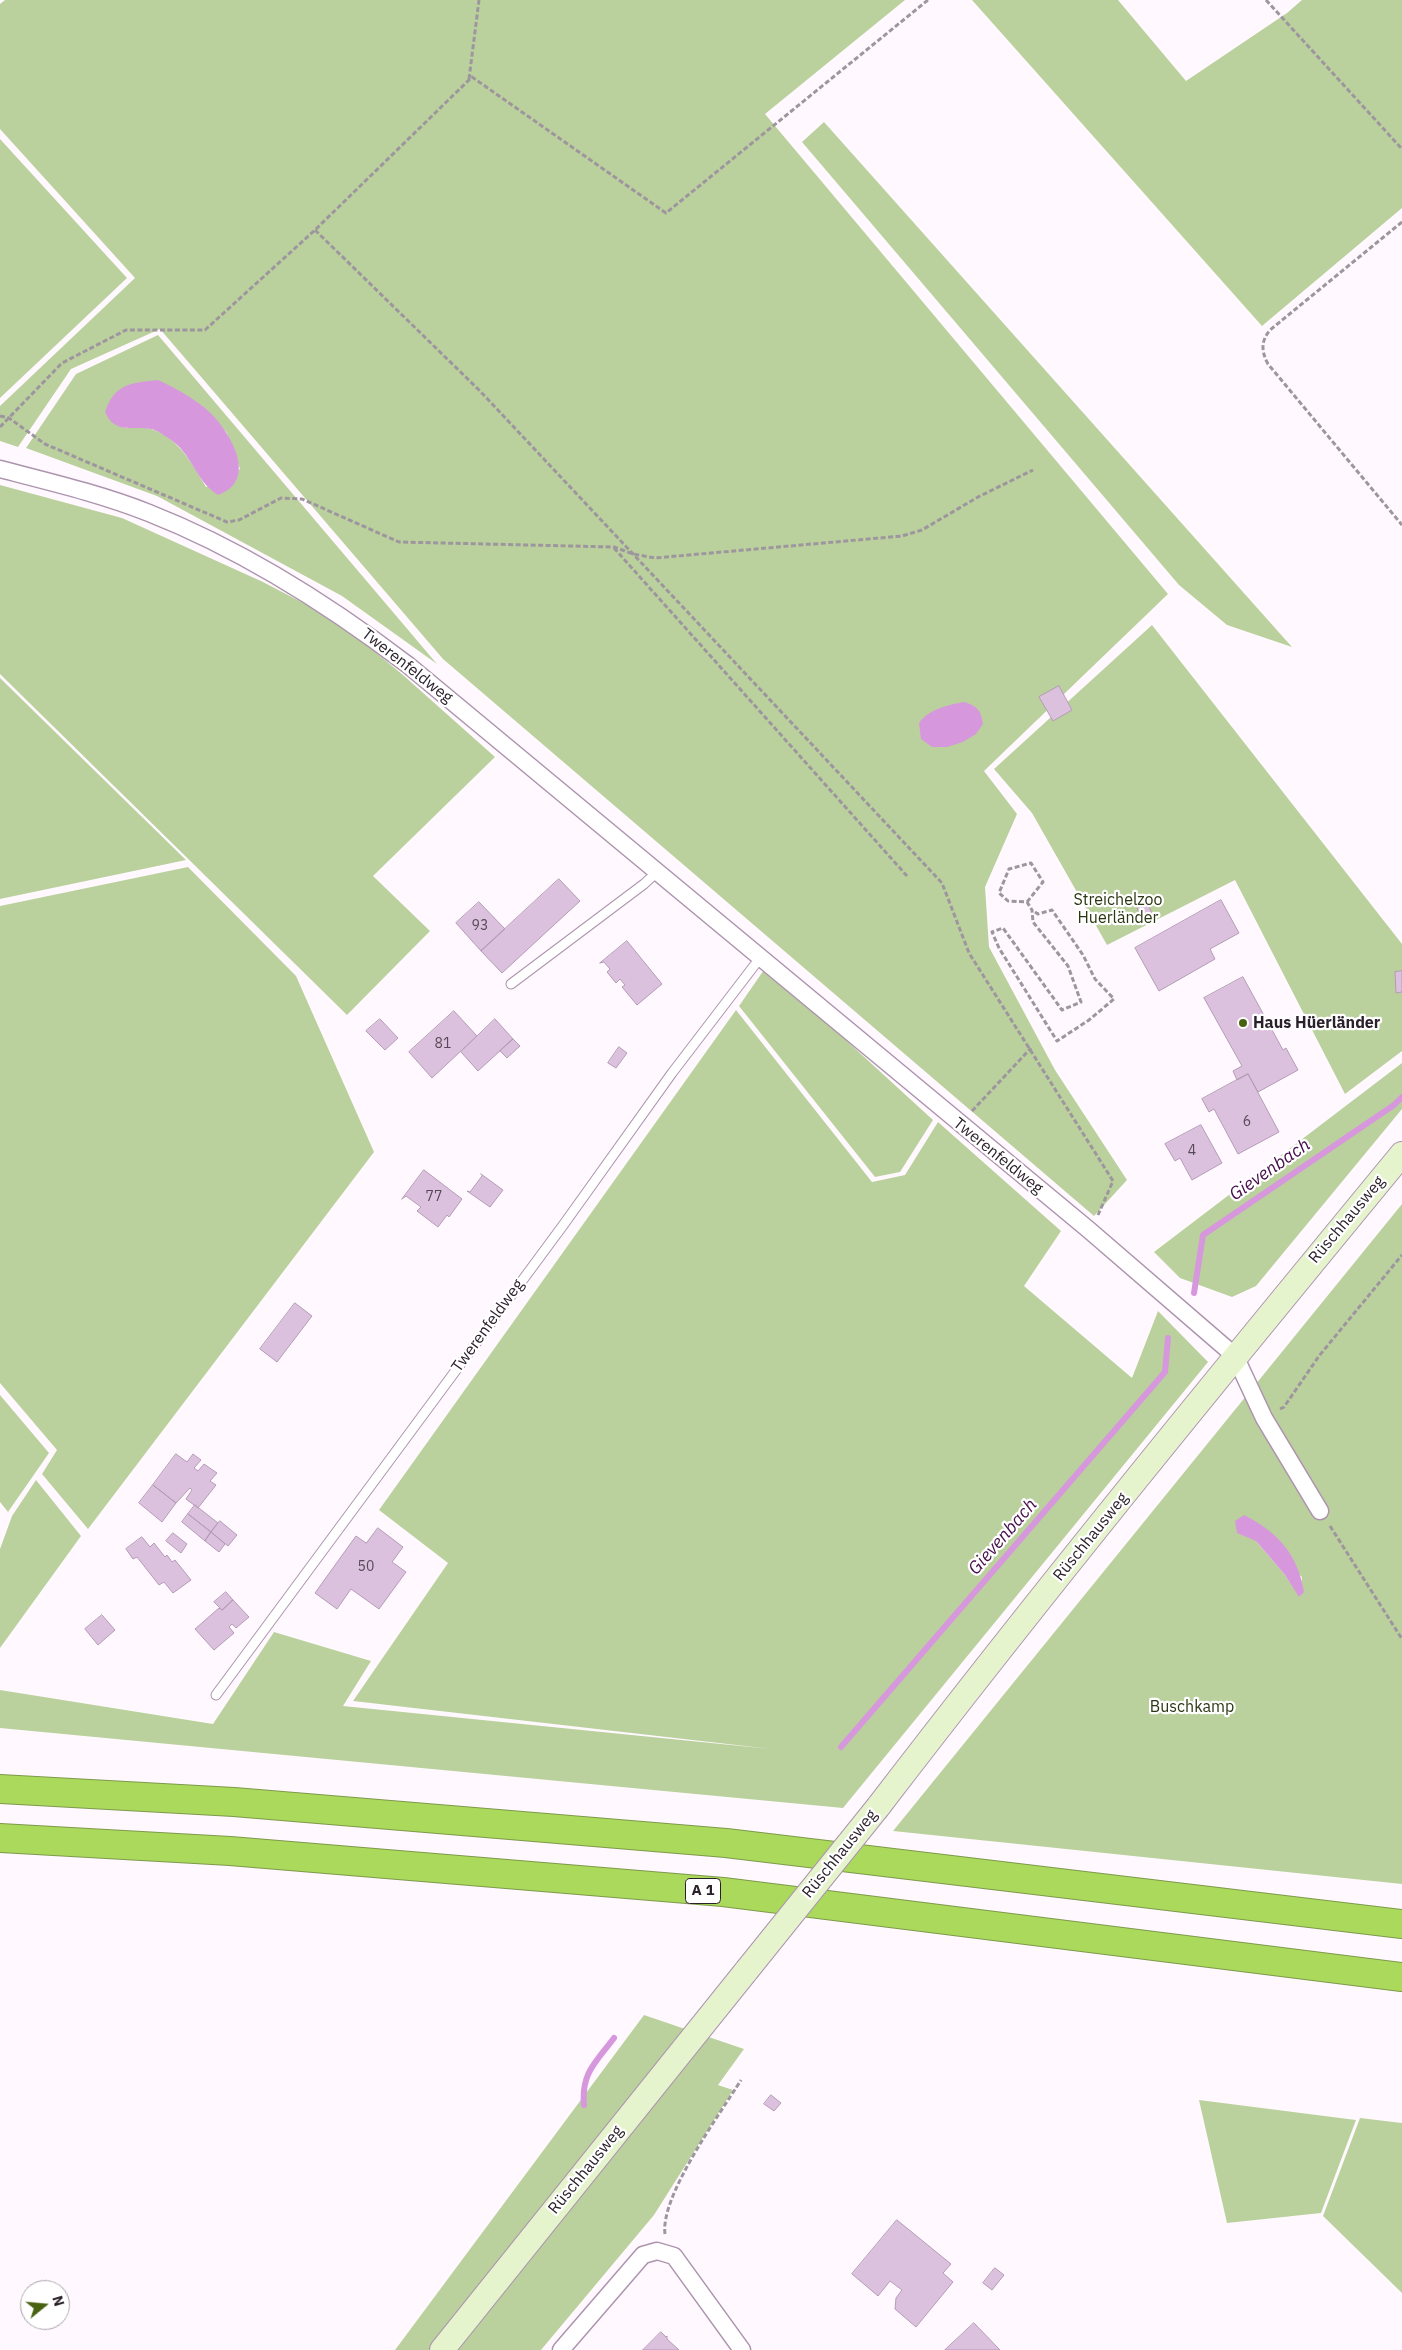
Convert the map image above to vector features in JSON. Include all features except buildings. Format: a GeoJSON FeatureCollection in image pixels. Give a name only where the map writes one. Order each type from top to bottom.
{"type":"FeatureCollection","features":[{"type":"Feature","properties":{"kind":"highway"},"geometry":{"type":"LineString","coordinates":[[0,1789],[234,1802],[726,1843],[1402,1924]]}},
{"type":"Feature","properties":{"kind":"highway","name":"A 1"},"geometry":{"type":"LineString","coordinates":[[0,1838],[230,1851],[722,1892],[1402,1977]]}},
{"type":"Feature","properties":{"kind":"main road","name":"Rüschhausweg"},"geometry":{"type":"LineString","coordinates":[[442,2350],[878,1807],[1235,1356],[1402,1154]]}},
{"type":"Feature","properties":{"kind":"street","name":"Twerenfeldweg"},"geometry":{"type":"LineString","coordinates":[[0,469],[66,486],[149,513],[214,542],[277,575],[336,612],[408,665],[1089,1230],[1235,1356]]}},
{"type":"Feature","properties":{"kind":"street"},"geometry":{"type":"LineString","coordinates":[[1235,1356],[1264,1418],[1320,1511]]}},
{"type":"Feature","properties":{"kind":"street"},"geometry":{"type":"LineString","coordinates":[[561,2350],[643,2255],[657,2251],[674,2256],[742,2350]]}},
{"type":"Feature","properties":{"kind":"lane"},"geometry":{"type":"LineString","coordinates":[[511,984],[644,884],[656,872]]}},
{"type":"Feature","properties":{"kind":"lane","name":"Twerenfeldweg"},"geometry":{"type":"LineString","coordinates":[[216,1695],[564,1224],[672,1073],[760,958]]}},
{"type":"Feature","properties":{"kind":"path"},"geometry":{"type":"LineString","coordinates":[[469,79],[479,0]]}},
{"type":"Feature","properties":{"kind":"path"},"geometry":{"type":"LineString","coordinates":[[0,427],[62,363],[126,330],[205,330],[315,230],[472,76],[666,213],[928,0]]}},
{"type":"Feature","properties":{"kind":"path"},"geometry":{"type":"LineString","coordinates":[[1266,0],[1402,149]]}},
{"type":"Feature","properties":{"kind":"path"},"geometry":{"type":"LineString","coordinates":[[1402,222],[1270,330],[1262,344],[1263,354],[1268,364],[1402,525]]}},
{"type":"Feature","properties":{"kind":"path"},"geometry":{"type":"LineString","coordinates":[[315,230],[480,391],[942,883],[969,953],[1113,1181],[1106,1201],[1089,1230]]}},
{"type":"Feature","properties":{"kind":"path"},"geometry":{"type":"LineString","coordinates":[[0,416],[9,418],[45,444],[226,522],[239,520],[281,498],[302,499],[399,542],[614,547],[633,554],[655,558],[902,536],[922,530],[978,497],[1033,470]]}},
{"type":"Feature","properties":{"kind":"path"},"geometry":{"type":"LineString","coordinates":[[614,547],[907,876]]}},
{"type":"Feature","properties":{"kind":"path"},"geometry":{"type":"LineString","coordinates":[[1031,863],[1043,882],[1027,902],[1008,901],[999,893],[1009,869],[1031,863]]}},
{"type":"Feature","properties":{"kind":"path"},"geometry":{"type":"LineString","coordinates":[[1027,902],[1032,910],[1038,914],[1052,910],[1083,955],[1095,978],[1114,999],[1089,1020],[1057,1042],[999,948],[992,932],[1003,928],[1062,1010],[1081,1002],[1068,966],[1032,922],[1032,910]]}},
{"type":"Feature","properties":{"kind":"path"},"geometry":{"type":"LineString","coordinates":[[982,1099],[1030,1048]]}},
{"type":"Feature","properties":{"kind":"path"},"geometry":{"type":"LineString","coordinates":[[1264,1418],[1284,1407],[1319,1356],[1402,1255]]}},
{"type":"Feature","properties":{"kind":"path"},"geometry":{"type":"LineString","coordinates":[[1320,1511],[1402,1639]]}},
{"type":"Feature","properties":{"kind":"path"},"geometry":{"type":"LineString","coordinates":[[674,2256],[666,2241],[664,2223],[669,2202],[697,2151],[741,2080]]}},
{"type":"Feature","properties":{"kind":"green space"},"geometry":{"type":"Polygon","coordinates":[[[5,0],[905,0],[765,114],[1168,594],[984,771],[1017,814],[985,887],[989,947],[1055,1070],[1127,1180],[1094,1216],[443,659],[160,329],[71,369],[18,447],[0,441],[0,406],[135,278],[0,129],[0,4],[5,0]]]}},
{"type":"Feature","properties":{"kind":"green space"},"geometry":{"type":"Polygon","coordinates":[[[972,0],[1118,0],[1186,81],[1287,13],[1302,0],[1402,0],[1402,208],[1262,326],[972,0]]]}},
{"type":"Feature","properties":{"kind":"green space"},"geometry":{"type":"Polygon","coordinates":[[[824,122],[1292,647],[1227,625],[1179,585],[802,142],[824,122]]]}},
{"type":"Feature","properties":{"kind":"green space"},"geometry":{"type":"Polygon","coordinates":[[[0,139],[127,278],[0,398],[0,139]]]}},
{"type":"Feature","properties":{"kind":"green space"},"geometry":{"type":"Polygon","coordinates":[[[158,335],[437,664],[342,596],[157,496],[26,448],[76,374],[158,335]],[[206,409],[122,428],[150,429],[163,434],[185,454],[206,487],[240,469],[227,433],[206,409]]]}},
{"type":"Feature","properties":{"kind":"green space"},"geometry":{"type":"Polygon","coordinates":[[[0,485],[122,518],[263,582],[338,621],[403,675],[495,757],[373,876],[430,931],[347,1015],[0,674],[0,485]]]}},
{"type":"Feature","properties":{"kind":"green space","name":"Streichelzoo Huerländer"},"geometry":{"type":"Polygon","coordinates":[[[1152,625],[1402,944],[1402,1051],[1345,1094],[1235,880],[1107,945],[1032,813],[994,769],[1152,625]]]}},
{"type":"Feature","properties":{"kind":"green space"},"geometry":{"type":"Polygon","coordinates":[[[0,678],[186,860],[0,899],[0,678]]]}},
{"type":"Feature","properties":{"kind":"green space"},"geometry":{"type":"Polygon","coordinates":[[[188,867],[296,976],[374,1152],[88,1529],[42,1474],[57,1450],[0,1383],[0,906],[188,867]]]}},
{"type":"Feature","properties":{"kind":"green space"},"geometry":{"type":"Polygon","coordinates":[[[766,967],[933,1120],[900,1172],[875,1177],[739,1006],[766,967]]]}},
{"type":"Feature","properties":{"kind":"green space"},"geometry":{"type":"Polygon","coordinates":[[[736,1010],[872,1182],[905,1175],[938,1122],[1061,1231],[1024,1286],[1132,1378],[1158,1311],[1208,1362],[843,1808],[0,1728],[0,1690],[213,1724],[274,1632],[371,1661],[343,1706],[771,1749],[353,1701],[448,1563],[379,1510],[736,1010]]]}},
{"type":"Feature","properties":{"kind":"green space"},"geometry":{"type":"Polygon","coordinates":[[[1402,1063],[1402,1109],[1256,1286],[1232,1297],[1180,1278],[1154,1252],[1402,1063]]]}},
{"type":"Feature","properties":{"kind":"green space","name":"Buschkamp"},"geometry":{"type":"Polygon","coordinates":[[[1402,1204],[1402,1884],[893,1831],[1402,1204]],[[1256,1541],[1285,1575],[1300,1597],[1302,1577],[1256,1541]]]}},
{"type":"Feature","properties":{"kind":"green space"},"geometry":{"type":"Polygon","coordinates":[[[0,1395],[49,1453],[8,1512],[0,1502],[0,1395]]]}},
{"type":"Feature","properties":{"kind":"green space"},"geometry":{"type":"Polygon","coordinates":[[[36,1480],[81,1536],[0,1648],[0,1549],[12,1516],[36,1480]]]}},
{"type":"Feature","properties":{"kind":"green space"},"geometry":{"type":"Polygon","coordinates":[[[644,2015],[744,2049],[718,2085],[733,2090],[654,2215],[541,2350],[395,2350],[644,2015]]]}},
{"type":"Feature","properties":{"kind":"green space"},"geometry":{"type":"Polygon","coordinates":[[[1199,2100],[1356,2120],[1321,2213],[1227,2223],[1199,2100]]]}},
{"type":"Feature","properties":{"kind":"green space"},"geometry":{"type":"Polygon","coordinates":[[[1360,2118],[1402,2123],[1402,2293],[1323,2216],[1360,2118]]]}},
{"type":"Feature","properties":{"kind":"shaded area"},"geometry":{"type":"Polygon","coordinates":[[[158,380],[182,392],[205,408],[223,428],[231,440],[239,466],[237,478],[231,488],[218,495],[210,489],[183,451],[158,431],[124,428],[113,424],[109,419],[105,412],[109,402],[119,390],[132,384],[158,380]]]}},
{"type":"Feature","properties":{"kind":"shaded area"},"geometry":{"type":"Polygon","coordinates":[[[964,702],[972,705],[980,712],[983,724],[976,734],[963,742],[947,747],[932,747],[921,739],[919,723],[923,718],[939,708],[964,702]]]}},
{"type":"Feature","properties":{"kind":"shaded area"},"geometry":{"type":"Polygon","coordinates":[[[1244,1515],[1267,1529],[1285,1546],[1297,1567],[1301,1579],[1304,1592],[1299,1597],[1285,1575],[1256,1541],[1237,1533],[1235,1521],[1244,1515]]]}},
{"type":"Feature","properties":{"kind":"waterway","name":"Gievenbach"},"geometry":{"type":"LineString","coordinates":[[1194,1293],[1203,1235],[1394,1105],[1402,1097]]}},
{"type":"Feature","properties":{"kind":"waterway","name":"Gievenbach"},"geometry":{"type":"LineString","coordinates":[[841,1747],[1165,1372],[1168,1338]]}},
{"type":"Feature","properties":{"kind":"waterway","name":"Gievenbach"},"geometry":{"type":"LineString","coordinates":[[584,2105],[587,2076],[614,2038]]}},
{"type":"Feature","properties":{"kind":"place","name":"Haus Hüerländer"},"geometry":{"type":"Point","coordinates":[1243,1023]}}]}
